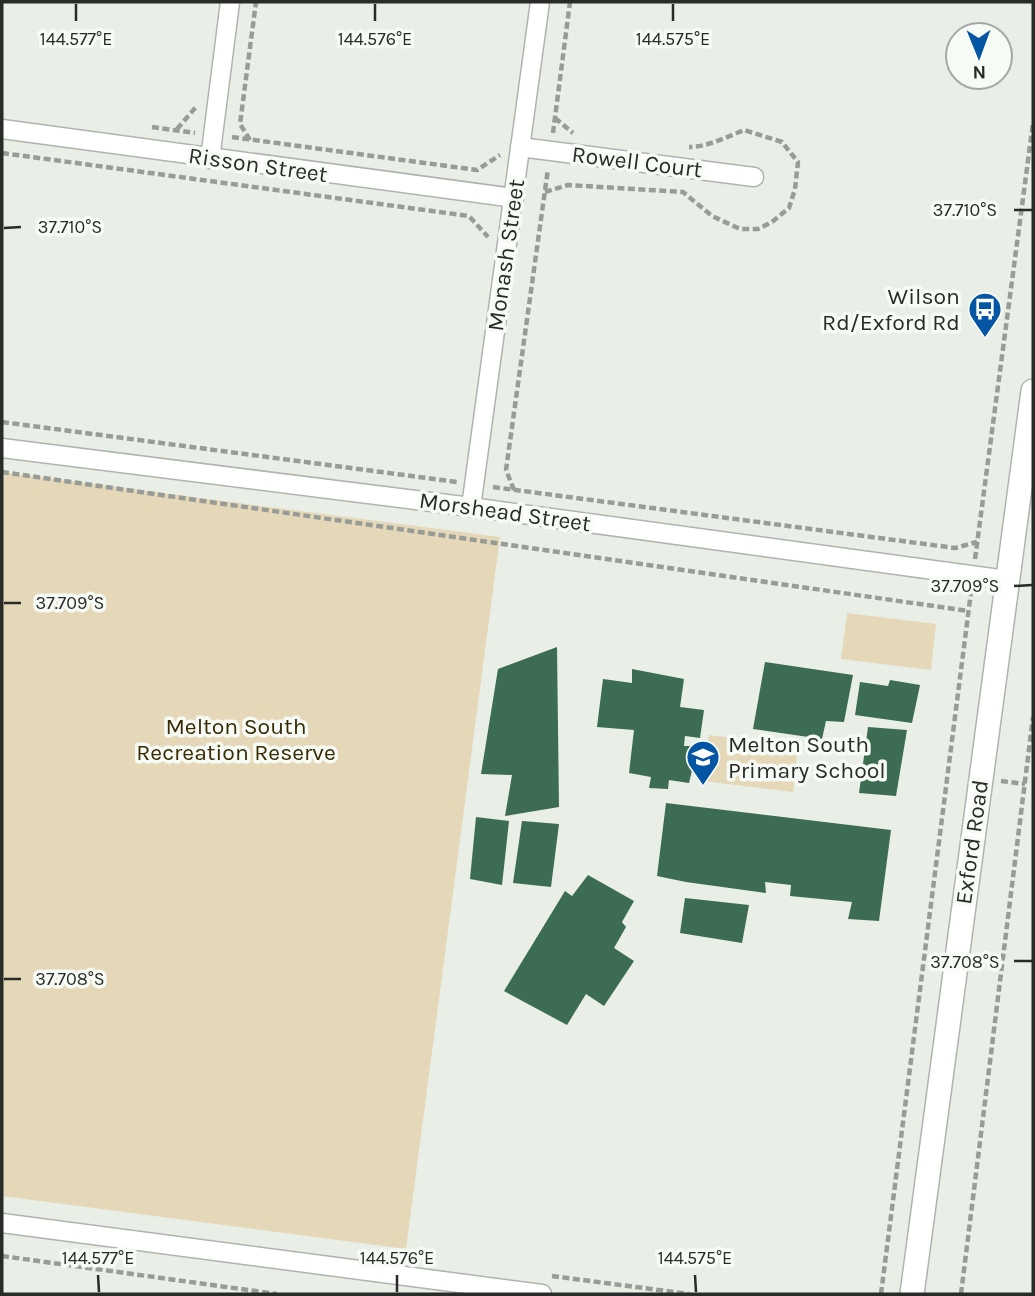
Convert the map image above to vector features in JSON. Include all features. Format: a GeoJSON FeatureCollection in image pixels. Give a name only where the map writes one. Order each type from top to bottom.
{"type":"FeatureCollection","features":[{"type":"Feature","properties":{"kind":"street"},"geometry":{"type":"LineString","coordinates":[[210,159],[230,2]]}},
{"type":"Feature","properties":{"kind":"street","name":"Monash Street"},"geometry":{"type":"LineString","coordinates":[[471,507],[514,198],[511,150],[540,2]]}},
{"type":"Feature","properties":{"kind":"street","name":"Risson Street"},"geometry":{"type":"LineString","coordinates":[[2,129],[514,198]]}},
{"type":"Feature","properties":{"kind":"street","name":"Rowell Court"},"geometry":{"type":"LineString","coordinates":[[511,150],[551,151],[754,177]]}},
{"type":"Feature","properties":{"kind":"street","name":"Exford Road"},"geometry":{"type":"LineString","coordinates":[[912,1294],[1007,580],[1027,496],[1033,391]]}},
{"type":"Feature","properties":{"kind":"street","name":"Morshead Street"},"geometry":{"type":"LineString","coordinates":[[2,448],[471,507],[1007,580]]}},
{"type":"Feature","properties":{"kind":"street"},"geometry":{"type":"LineString","coordinates":[[2,1223],[542,1294]]}},
{"type":"Feature","properties":{"kind":"path"},"geometry":{"type":"LineString","coordinates":[[250,140],[240,124],[256,2]]}},
{"type":"Feature","properties":{"kind":"path"},"geometry":{"type":"LineString","coordinates":[[514,490],[506,470],[570,2]]}},
{"type":"Feature","properties":{"kind":"path"},"geometry":{"type":"LineString","coordinates":[[881,1294],[1033,123]]}},
{"type":"Feature","properties":{"kind":"path"},"geometry":{"type":"LineString","coordinates":[[149,126],[477,170],[511,150]]}},
{"type":"Feature","properties":{"kind":"path"},"geometry":{"type":"LineString","coordinates":[[2,153],[469,216],[490,240]]}},
{"type":"Feature","properties":{"kind":"path"},"geometry":{"type":"LineString","coordinates":[[456,482],[458,468]]}},
{"type":"Feature","properties":{"kind":"path"},"geometry":{"type":"LineString","coordinates":[[2,472],[968,611]]}},
{"type":"Feature","properties":{"kind":"path"},"geometry":{"type":"LineString","coordinates":[[961,1294],[1033,717]]}},
{"type":"Feature","properties":{"kind":"path"},"geometry":{"type":"LineString","coordinates":[[2,1256],[277,1294]]}},
{"type":"Feature","properties":{"kind":"green space","name":"Melton South Recreation Reserve"},"geometry":{"type":"Polygon","coordinates":[[[2,472],[500,537],[406,1249],[2,1196],[2,472]]]}},
{"type":"Feature","properties":{"kind":"green space"},"geometry":{"type":"Polygon","coordinates":[[[847,613],[936,624],[931,670],[841,659],[847,613]]]}},
{"type":"Feature","properties":{"kind":"green space"},"geometry":{"type":"Polygon","coordinates":[[[709,735],[798,746],[793,792],[703,781],[709,735]]]}},
{"type":"Feature","properties":{"kind":"building"},"geometry":{"type":"Polygon","coordinates":[[[557,647],[559,807],[505,816],[512,775],[481,774],[498,669],[557,647]]]}},
{"type":"Feature","properties":{"kind":"building"},"geometry":{"type":"Polygon","coordinates":[[[765,662],[853,675],[844,722],[826,721],[822,739],[753,729],[765,662]]]}},
{"type":"Feature","properties":{"kind":"building"},"geometry":{"type":"Polygon","coordinates":[[[632,669],[684,679],[680,707],[704,710],[700,738],[685,736],[684,746],[698,746],[689,783],[669,780],[668,789],[649,788],[651,777],[629,773],[634,730],[597,727],[603,679],[632,683],[632,669]]]}},
{"type":"Feature","properties":{"kind":"building"},"geometry":{"type":"Polygon","coordinates":[[[890,680],[920,685],[912,723],[855,715],[860,682],[888,686],[890,680]]]}},
{"type":"Feature","properties":{"kind":"building"},"geometry":{"type":"Polygon","coordinates":[[[868,727],[907,730],[896,796],[859,793],[868,727]]]}},
{"type":"Feature","properties":{"kind":"building"},"geometry":{"type":"Polygon","coordinates":[[[666,803],[891,830],[879,921],[848,919],[852,902],[790,896],[791,885],[765,882],[766,893],[657,876],[666,803]]]}},
{"type":"Feature","properties":{"kind":"building"},"geometry":{"type":"Polygon","coordinates":[[[476,817],[509,821],[502,885],[470,879],[476,817]]]}},
{"type":"Feature","properties":{"kind":"building"},"geometry":{"type":"Polygon","coordinates":[[[522,821],[559,824],[551,887],[513,883],[522,821]]]}},
{"type":"Feature","properties":{"kind":"building"},"geometry":{"type":"Polygon","coordinates":[[[588,875],[634,901],[622,922],[626,927],[614,948],[634,961],[604,1006],[586,994],[567,1025],[504,991],[565,891],[572,896],[588,875]]]}},
{"type":"Feature","properties":{"kind":"building"},"geometry":{"type":"Polygon","coordinates":[[[685,898],[749,905],[742,943],[680,933],[685,898]]]}},
{"type":"Feature","properties":{"kind":"place","name":"Wilson Rd/Exford Rd"},"geometry":{"type":"Point","coordinates":[985,339]}},
{"type":"Feature","properties":{"kind":"place","name":"Melton South Primary School"},"geometry":{"type":"Point","coordinates":[703,787]}}]}
